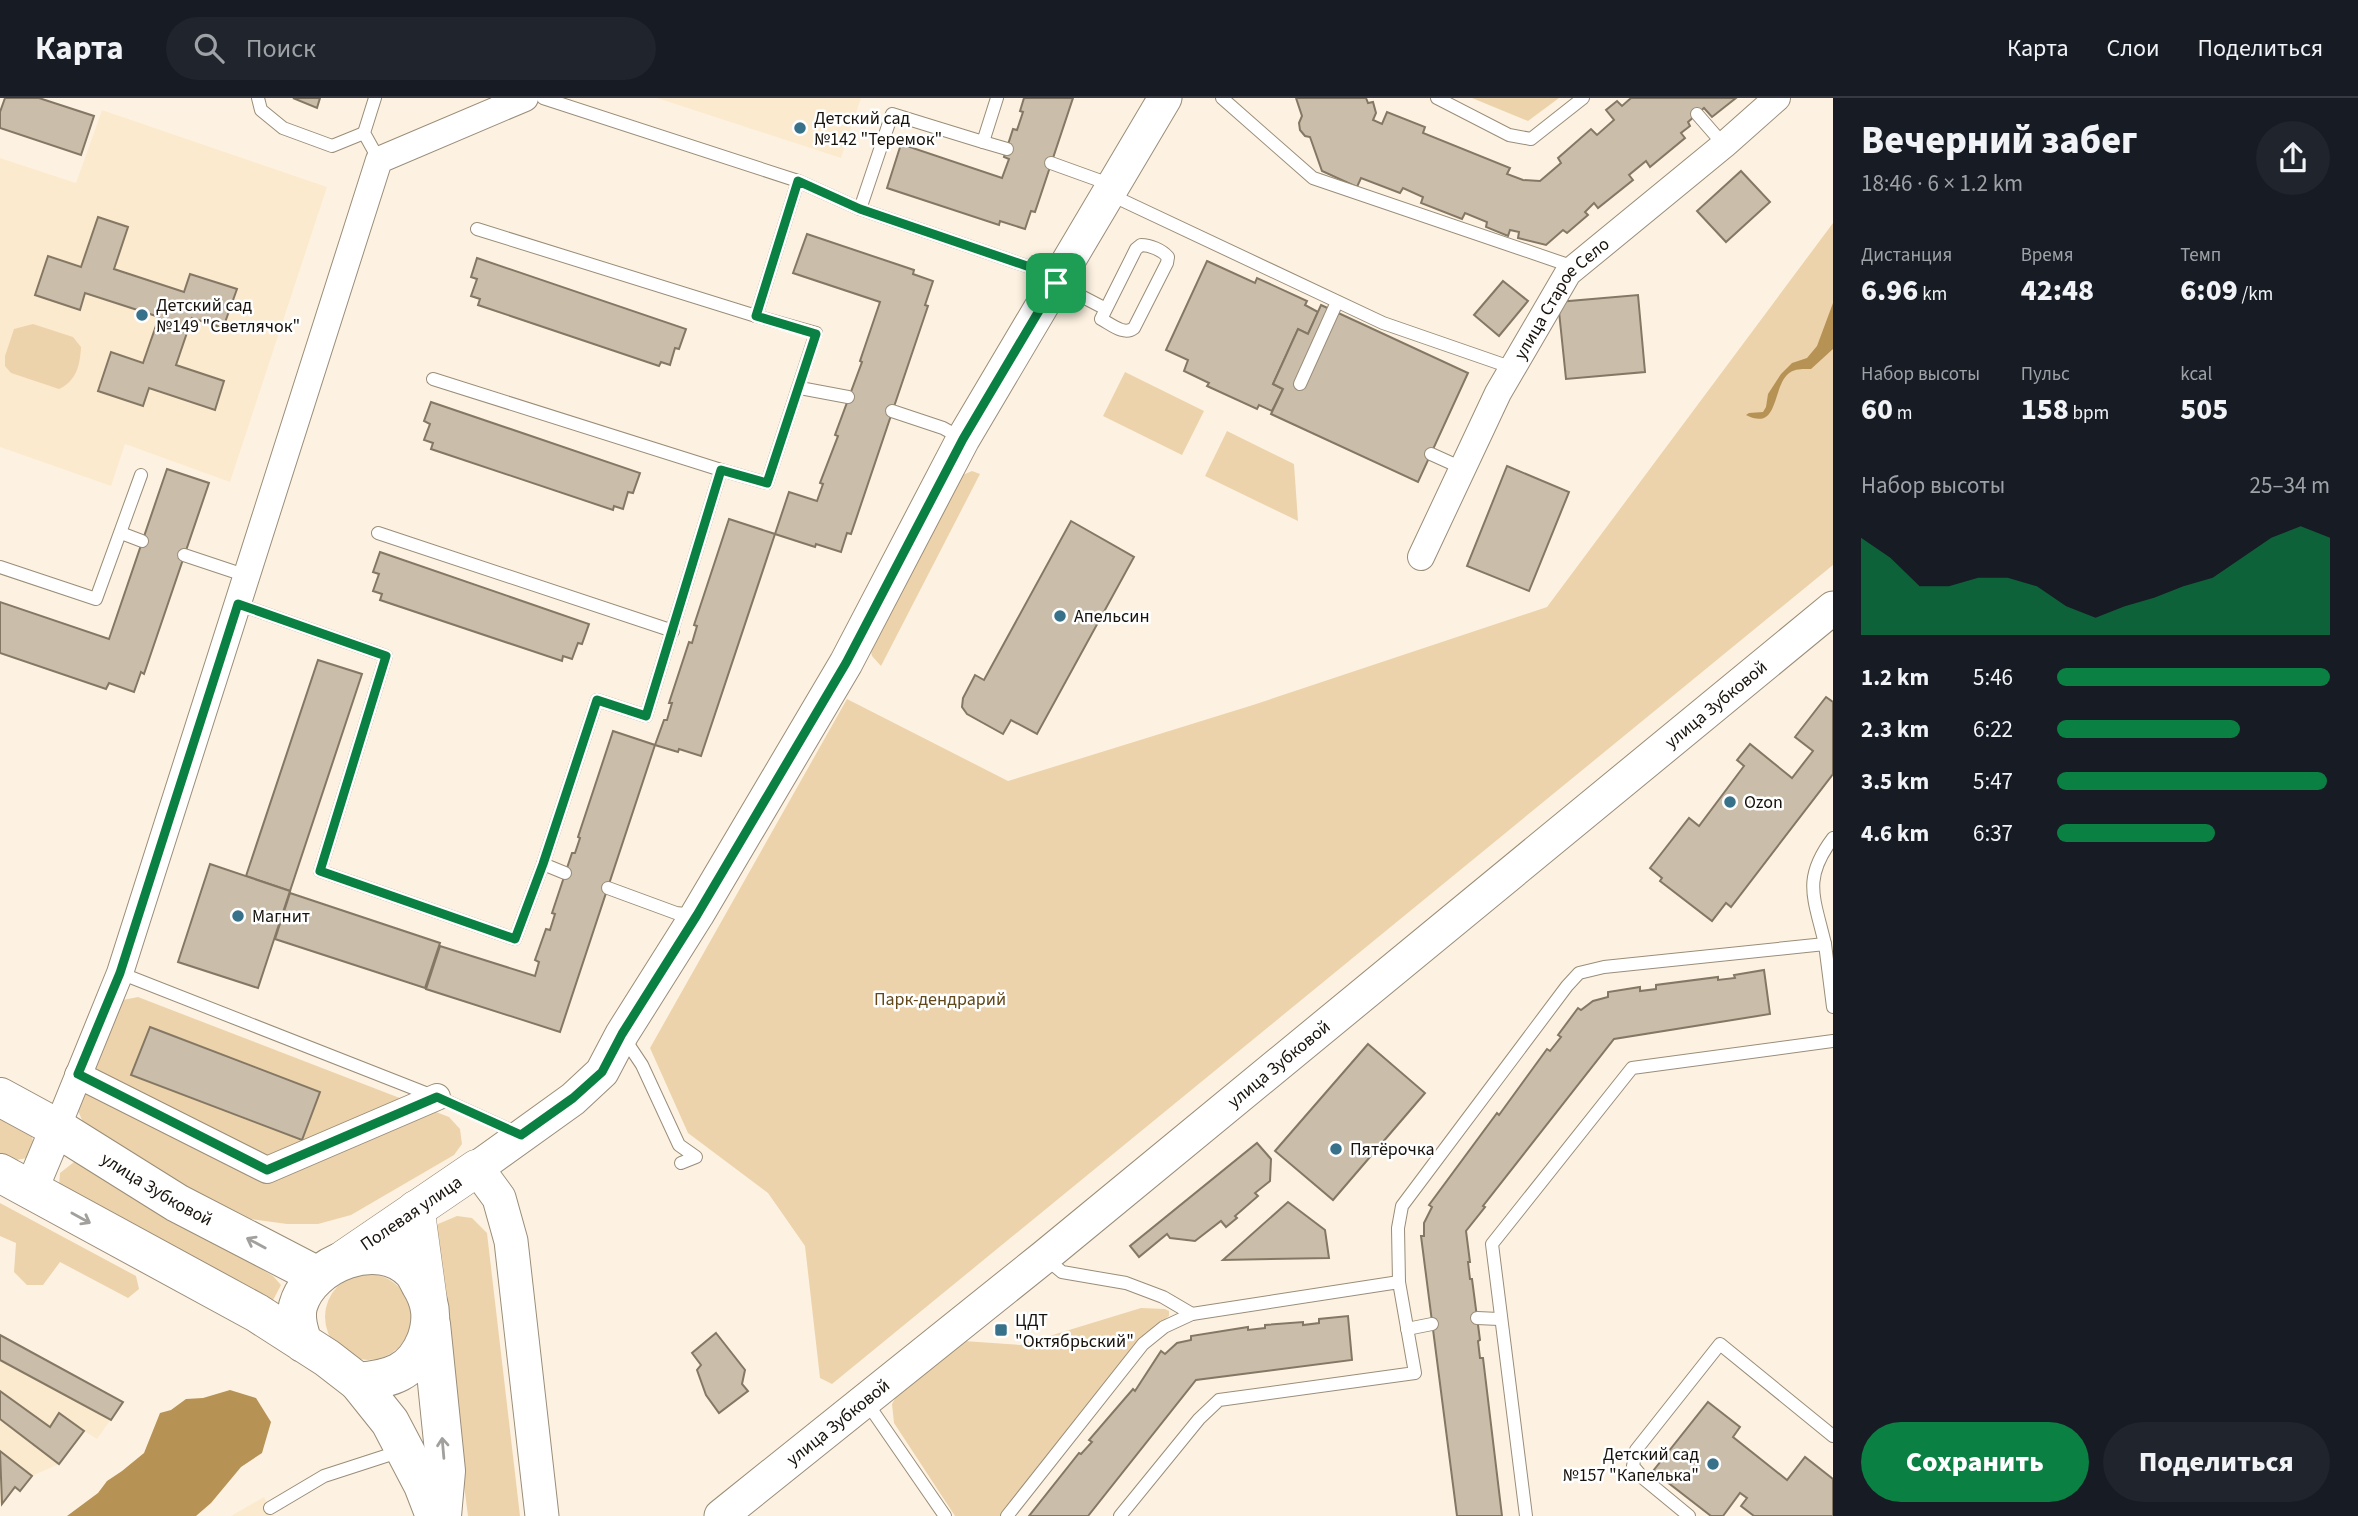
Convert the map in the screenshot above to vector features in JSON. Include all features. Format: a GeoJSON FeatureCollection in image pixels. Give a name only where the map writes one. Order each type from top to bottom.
{"type":"FeatureCollection","features":[{"type":"Feature","properties":{"kind":"main road","name":"улица Зубковой"},"geometry":{"type":"LineString","coordinates":[[0,1097],[57,1128],[177,1203],[331,1267]]}},
{"type":"Feature","properties":{"kind":"main road","name":"Полевая улица"},"geometry":{"type":"LineString","coordinates":[[331,1267],[477,1168]]}},
{"type":"Feature","properties":{"kind":"main road"},"geometry":{"type":"LineString","coordinates":[[15,1182],[257,1313],[358,1382],[390,1422],[423,1486],[435,1516]]}},
{"type":"Feature","properties":{"kind":"main road"},"geometry":{"type":"LineString","coordinates":[[416,1209],[430,1311],[446,1471],[442,1516]]}},
{"type":"Feature","properties":{"kind":"main road"},"geometry":{"type":"LineString","coordinates":[[303,1343],[297,1325],[298,1306],[331,1267],[381,1256],[401,1262],[412,1271],[430,1311],[421,1352],[399,1375],[358,1382]]}},
{"type":"Feature","properties":{"kind":"street"},"geometry":{"type":"LineString","coordinates":[[15,1182],[57,1128],[120,973],[379,160],[525,98]]}},
{"type":"Feature","properties":{"kind":"street"},"geometry":{"type":"LineString","coordinates":[[542,1516],[511,1241],[499,1198],[477,1168],[573,1098],[602,1072],[622,1034],[697,915],[846,663],[963,439],[1165,98]]}},
{"type":"Feature","properties":{"kind":"street","name":"улица Старое Село"},"geometry":{"type":"LineString","coordinates":[[1421,557],[1498,393],[1568,273],[1724,145],[1776,98]]}},
{"type":"Feature","properties":{"kind":"street","name":"улица Зубковой"},"geometry":{"type":"LineString","coordinates":[[721,1516],[1044,1256],[1833,608]]}},
{"type":"Feature","properties":{"kind":"street"},"geometry":{"type":"LineString","coordinates":[[78,1074],[267,1170],[437,1097]]}},
{"type":"Feature","properties":{"kind":"lane"},"geometry":{"type":"LineString","coordinates":[[258,98],[261,110],[283,128],[332,146],[364,133]]}},
{"type":"Feature","properties":{"kind":"lane"},"geometry":{"type":"LineString","coordinates":[[375,98],[364,133],[379,160]]}},
{"type":"Feature","properties":{"kind":"lane"},"geometry":{"type":"LineString","coordinates":[[543,98],[798,181],[860,209],[1057,280],[1106,309]]}},
{"type":"Feature","properties":{"kind":"lane"},"geometry":{"type":"LineString","coordinates":[[983,142],[998,98]]}},
{"type":"Feature","properties":{"kind":"lane"},"geometry":{"type":"LineString","coordinates":[[1222,98],[1313,178],[1575,267]]}},
{"type":"Feature","properties":{"kind":"lane"},"geometry":{"type":"LineString","coordinates":[[1437,98],[1509,135],[1531,139],[1583,98]]}},
{"type":"Feature","properties":{"kind":"lane"},"geometry":{"type":"LineString","coordinates":[[860,209],[892,114],[1007,149]]}},
{"type":"Feature","properties":{"kind":"lane"},"geometry":{"type":"LineString","coordinates":[[1697,114],[1724,145]]}},
{"type":"Feature","properties":{"kind":"lane"},"geometry":{"type":"LineString","coordinates":[[1051,163],[1110,189],[1382,323],[1513,368]]}},
{"type":"Feature","properties":{"kind":"lane"},"geometry":{"type":"LineString","coordinates":[[756,316],[798,181]]}},
{"type":"Feature","properties":{"kind":"lane"},"geometry":{"type":"LineString","coordinates":[[433,379],[767,483],[800,388],[816,334],[478,229]]}},
{"type":"Feature","properties":{"kind":"lane"},"geometry":{"type":"LineString","coordinates":[[1141,244],[1165,253],[1168,257],[1167,263],[1135,328],[1125,331],[1101,319],[1106,309],[1141,244]]}},
{"type":"Feature","properties":{"kind":"lane"},"geometry":{"type":"LineString","coordinates":[[1300,384],[1338,302]]}},
{"type":"Feature","properties":{"kind":"lane"},"geometry":{"type":"LineString","coordinates":[[800,388],[848,397]]}},
{"type":"Feature","properties":{"kind":"lane"},"geometry":{"type":"LineString","coordinates":[[892,411],[943,428],[963,439]]}},
{"type":"Feature","properties":{"kind":"lane"},"geometry":{"type":"LineString","coordinates":[[1431,454],[1462,468]]}},
{"type":"Feature","properties":{"kind":"lane"},"geometry":{"type":"LineString","coordinates":[[238,604],[386,656],[320,871],[515,939],[543,864],[597,700],[646,716],[721,470]]}},
{"type":"Feature","properties":{"kind":"lane"},"geometry":{"type":"LineString","coordinates":[[0,567],[96,599],[141,475]]}},
{"type":"Feature","properties":{"kind":"lane"},"geometry":{"type":"LineString","coordinates":[[121,533],[142,541]]}},
{"type":"Feature","properties":{"kind":"lane"},"geometry":{"type":"LineString","coordinates":[[379,533],[673,631]]}},
{"type":"Feature","properties":{"kind":"lane"},"geometry":{"type":"LineString","coordinates":[[184,555],[247,576]]}},
{"type":"Feature","properties":{"kind":"lane"},"geometry":{"type":"LineString","coordinates":[[1833,838],[1819,856],[1812,877],[1825,944],[1833,1007]]}},
{"type":"Feature","properties":{"kind":"lane"},"geometry":{"type":"LineString","coordinates":[[543,864],[565,873]]}},
{"type":"Feature","properties":{"kind":"lane"},"geometry":{"type":"LineString","coordinates":[[608,888],[676,913],[697,915]]}},
{"type":"Feature","properties":{"kind":"lane"},"geometry":{"type":"LineString","coordinates":[[1119,1516],[1199,1419],[1219,1400],[1415,1373],[1399,1282],[1398,1228],[1402,1206],[1510,1059],[1579,973],[1604,967],[1825,944]]}},
{"type":"Feature","properties":{"kind":"lane"},"geometry":{"type":"LineString","coordinates":[[120,973],[437,1097],[521,1135]]}},
{"type":"Feature","properties":{"kind":"lane"},"geometry":{"type":"LineString","coordinates":[[622,1034],[642,1065],[679,1145],[696,1157],[681,1163]]}},
{"type":"Feature","properties":{"kind":"lane"},"geometry":{"type":"LineString","coordinates":[[1526,1516],[1499,1319],[1492,1244],[1632,1068],[1833,1041]]}},
{"type":"Feature","properties":{"kind":"lane"},"geometry":{"type":"LineString","coordinates":[[1044,1256],[1062,1272],[1126,1283],[1163,1297],[1192,1314]]}},
{"type":"Feature","properties":{"kind":"lane"},"geometry":{"type":"LineString","coordinates":[[1007,1516],[1143,1345],[1164,1328],[1192,1314],[1399,1282]]}},
{"type":"Feature","properties":{"kind":"lane"},"geometry":{"type":"LineString","coordinates":[[1477,1318],[1499,1319]]}},
{"type":"Feature","properties":{"kind":"lane"},"geometry":{"type":"LineString","coordinates":[[1407,1329],[1432,1324]]}},
{"type":"Feature","properties":{"kind":"lane"},"geometry":{"type":"LineString","coordinates":[[1689,1516],[1643,1478],[1633,1466],[1636,1450],[1720,1344],[1833,1436]]}},
{"type":"Feature","properties":{"kind":"lane"},"geometry":{"type":"LineString","coordinates":[[865,1400],[945,1516]]}},
{"type":"Feature","properties":{"kind":"lane"},"geometry":{"type":"LineString","coordinates":[[270,1508],[324,1476],[405,1450]]}},
{"type":"Feature","properties":{"kind":"shaded area","name":"Детский сад №142 \"Теремок\""},"geometry":{"type":"Polygon","coordinates":[[[657,98],[861,98],[841,158],[657,98]]]}},
{"type":"Feature","properties":{"kind":"shaded area","name":"Детский сад №149 \"Светлячок\""},"geometry":{"type":"Polygon","coordinates":[[[102,110],[327,187],[230,482],[125,444],[111,486],[0,447],[0,158],[76,183],[102,110]]]}},
{"type":"Feature","properties":{"kind":"shaded area"},"geometry":{"type":"Polygon","coordinates":[[[1833,303],[1833,349],[1811,369],[1796,370],[1788,374],[1770,413],[1764,418],[1757,419],[1746,415],[1763,412],[1768,394],[1781,374],[1792,363],[1807,358],[1817,346],[1833,303]]]}},
{"type":"Feature","properties":{"kind":"shaded area"},"geometry":{"type":"Polygon","coordinates":[[[0,1335],[123,1402],[97,1439],[84,1431],[59,1464],[32,1476],[20,1491],[14,1488],[0,1505],[0,1335]]]}},
{"type":"Feature","properties":{"kind":"shaded area"},"geometry":{"type":"Polygon","coordinates":[[[230,1390],[256,1398],[271,1422],[262,1453],[241,1467],[211,1503],[196,1516],[67,1516],[144,1453],[160,1413],[171,1410],[186,1399],[203,1398],[230,1390]]]}},
{"type":"Feature","properties":{"kind":"shaded area"},"geometry":{"type":"Polygon","coordinates":[[[264,1497],[274,1516],[231,1516],[264,1497]]]}},
{"type":"Feature","properties":{"kind":"green space"},"geometry":{"type":"Polygon","coordinates":[[[1472,98],[1559,98],[1528,121],[1472,98]]]}},
{"type":"Feature","properties":{"kind":"green space","name":"Парк-дендрарий"},"geometry":{"type":"Polygon","coordinates":[[[1833,223],[1833,565],[832,1384],[820,1378],[805,1246],[768,1193],[688,1133],[650,1048],[847,699],[1008,781],[1253,705],[1547,607],[1833,223]]]}},
{"type":"Feature","properties":{"kind":"green space"},"geometry":{"type":"Polygon","coordinates":[[[33,324],[73,337],[81,347],[76,372],[65,386],[59,389],[11,373],[5,366],[5,356],[14,329],[33,324]]]}},
{"type":"Feature","properties":{"kind":"green space"},"geometry":{"type":"Polygon","coordinates":[[[1125,372],[1204,411],[1182,455],[1103,416],[1125,372]]]}},
{"type":"Feature","properties":{"kind":"green space"},"geometry":{"type":"Polygon","coordinates":[[[1227,431],[1294,464],[1298,521],[1205,476],[1227,431]]]}},
{"type":"Feature","properties":{"kind":"green space"},"geometry":{"type":"Polygon","coordinates":[[[972,471],[980,474],[881,666],[872,656],[870,648],[958,477],[972,471]]]}},
{"type":"Feature","properties":{"kind":"green space"},"geometry":{"type":"Polygon","coordinates":[[[138,997],[449,1117],[460,1129],[462,1144],[454,1155],[351,1215],[318,1224],[287,1224],[222,1215],[88,1134],[76,1106],[118,1001],[138,997]]]}},
{"type":"Feature","properties":{"kind":"green space"},"geometry":{"type":"Polygon","coordinates":[[[0,1112],[31,1133],[34,1145],[27,1158],[11,1161],[0,1155],[0,1112]]]}},
{"type":"Feature","properties":{"kind":"green space"},"geometry":{"type":"Polygon","coordinates":[[[74,1162],[82,1162],[273,1276],[281,1285],[270,1306],[59,1185],[60,1173],[74,1162]]]}},
{"type":"Feature","properties":{"kind":"green space"},"geometry":{"type":"Polygon","coordinates":[[[0,1203],[136,1276],[139,1289],[128,1298],[60,1262],[43,1285],[27,1285],[14,1272],[16,1243],[0,1236],[0,1203]]]}},
{"type":"Feature","properties":{"kind":"green space"},"geometry":{"type":"Polygon","coordinates":[[[457,1216],[472,1218],[487,1233],[520,1516],[468,1516],[432,1237],[438,1224],[457,1216]]]}},
{"type":"Feature","properties":{"kind":"green space"},"geometry":{"type":"Polygon","coordinates":[[[360,1274],[376,1274],[399,1286],[408,1300],[411,1317],[408,1334],[399,1348],[376,1360],[360,1360],[344,1353],[332,1341],[325,1325],[325,1309],[332,1293],[344,1281],[360,1274]]]}},
{"type":"Feature","properties":{"kind":"green space"},"geometry":{"type":"Polygon","coordinates":[[[1141,1308],[1165,1309],[1169,1311],[1169,1316],[1140,1339],[1001,1516],[955,1516],[894,1423],[892,1404],[897,1395],[964,1341],[1020,1345],[1141,1308]]]}},
{"type":"Feature","properties":{"kind":"building"},"geometry":{"type":"Polygon","coordinates":[[[5,98],[39,98],[94,116],[81,155],[0,128],[0,112],[5,98]]]}},
{"type":"Feature","properties":{"kind":"building"},"geometry":{"type":"Polygon","coordinates":[[[293,98],[320,98],[317,108],[293,98]]]}},
{"type":"Feature","properties":{"kind":"building"},"geometry":{"type":"Polygon","coordinates":[[[1024,98],[1073,98],[1035,212],[1031,211],[1025,229],[1000,221],[999,225],[887,188],[901,144],[1002,178],[1009,159],[1004,157],[1013,129],[1017,130],[1024,98]]]}},
{"type":"Feature","properties":{"kind":"building"},"geometry":{"type":"Polygon","coordinates":[[[1296,98],[1366,98],[1368,103],[1373,102],[1376,113],[1373,120],[1382,124],[1387,112],[1425,127],[1423,133],[1510,168],[1507,174],[1523,180],[1540,181],[1561,163],[1558,158],[1591,129],[1597,135],[1614,120],[1606,110],[1617,101],[1622,106],[1631,98],[1736,98],[1712,117],[1704,108],[1688,122],[1690,126],[1681,133],[1685,138],[1650,167],[1646,161],[1629,175],[1633,180],[1598,208],[1594,203],[1585,212],[1588,215],[1567,233],[1563,230],[1546,245],[1518,238],[1519,232],[1510,230],[1508,236],[1486,227],[1487,222],[1465,213],[1462,219],[1421,203],[1423,197],[1403,188],[1400,193],[1361,178],[1357,187],[1322,171],[1310,137],[1300,130],[1302,116],[1296,98]]]}},
{"type":"Feature","properties":{"kind":"building"},"geometry":{"type":"Polygon","coordinates":[[[1741,171],[1770,202],[1726,242],[1697,211],[1741,171]]]}},
{"type":"Feature","properties":{"kind":"building","name":"Детский сад №149 \"Светлячок\""},"geometry":{"type":"Polygon","coordinates":[[[98,217],[128,227],[114,269],[184,292],[190,274],[237,289],[223,328],[192,318],[176,365],[224,381],[215,410],[149,388],[143,406],[98,391],[111,352],[143,363],[159,317],[85,293],[80,310],[35,295],[48,256],[81,267],[98,217]]]}},
{"type":"Feature","properties":{"kind":"building"},"geometry":{"type":"Polygon","coordinates":[[[807,234],[914,270],[913,274],[933,281],[925,305],[928,306],[851,534],[847,533],[841,552],[775,534],[789,492],[817,501],[823,484],[820,483],[838,436],[835,435],[862,362],[860,361],[880,302],[793,273],[807,234]]]}},
{"type":"Feature","properties":{"kind":"building"},"geometry":{"type":"Polygon","coordinates":[[[477,258],[686,329],[679,349],[675,348],[670,365],[661,362],[659,366],[478,305],[480,299],[471,296],[477,279],[471,277],[477,258]]]}},
{"type":"Feature","properties":{"kind":"building"},"geometry":{"type":"Polygon","coordinates":[[[1207,261],[1255,283],[1257,278],[1307,301],[1305,305],[1318,312],[1308,334],[1298,329],[1273,384],[1283,389],[1272,411],[1259,405],[1257,409],[1207,386],[1209,383],[1184,371],[1188,360],[1166,350],[1207,261]]]}},
{"type":"Feature","properties":{"kind":"building"},"geometry":{"type":"Polygon","coordinates":[[[1503,281],[1528,301],[1499,336],[1474,315],[1503,281]]]}},
{"type":"Feature","properties":{"kind":"building"},"geometry":{"type":"Polygon","coordinates":[[[1638,295],[1645,372],[1566,379],[1558,302],[1638,295]]]}},
{"type":"Feature","properties":{"kind":"building"},"geometry":{"type":"Polygon","coordinates":[[[1321,305],[1468,373],[1418,482],[1271,414],[1283,389],[1273,384],[1298,329],[1308,334],[1321,305]]]}},
{"type":"Feature","properties":{"kind":"building"},"geometry":{"type":"Polygon","coordinates":[[[431,402],[640,473],[633,493],[628,492],[623,509],[614,506],[613,510],[431,449],[433,443],[424,440],[430,424],[424,421],[431,402]]]}},
{"type":"Feature","properties":{"kind":"building"},"geometry":{"type":"Polygon","coordinates":[[[1507,466],[1569,492],[1529,591],[1467,566],[1507,466]]]}},
{"type":"Feature","properties":{"kind":"building"},"geometry":{"type":"Polygon","coordinates":[[[167,469],[209,483],[144,674],[141,672],[134,692],[109,683],[106,689],[0,653],[0,602],[109,639],[167,469]]]}},
{"type":"Feature","properties":{"kind":"building"},"geometry":{"type":"Polygon","coordinates":[[[729,519],[775,534],[701,756],[655,745],[664,720],[667,720],[672,703],[669,703],[689,642],[692,643],[697,626],[694,625],[729,519]]]}},
{"type":"Feature","properties":{"kind":"building","name":"Апельсин"},"geometry":{"type":"Polygon","coordinates":[[[1071,521],[1134,557],[1037,734],[1011,720],[1003,734],[967,714],[962,707],[963,698],[975,675],[984,680],[1071,521]]]}},
{"type":"Feature","properties":{"kind":"building"},"geometry":{"type":"Polygon","coordinates":[[[380,552],[589,624],[582,644],[578,643],[572,659],[563,656],[562,661],[380,600],[382,594],[373,591],[379,574],[373,572],[380,552]]]}},
{"type":"Feature","properties":{"kind":"building"},"geometry":{"type":"Polygon","coordinates":[[[318,660],[362,674],[290,891],[246,876],[318,660]]]}},
{"type":"Feature","properties":{"kind":"building"},"geometry":{"type":"Polygon","coordinates":[[[1826,697],[1833,702],[1833,774],[1731,907],[1726,903],[1712,921],[1660,881],[1662,878],[1650,868],[1689,818],[1699,826],[1744,766],[1737,760],[1750,744],[1792,778],[1813,751],[1795,737],[1826,697]]]}},
{"type":"Feature","properties":{"kind":"building"},"geometry":{"type":"Polygon","coordinates":[[[613,731],[655,745],[560,1032],[426,989],[440,946],[535,976],[539,962],[535,960],[546,929],[550,930],[555,914],[552,913],[572,853],[575,853],[613,731]]]}},
{"type":"Feature","properties":{"kind":"building","name":"Магнит"},"geometry":{"type":"Polygon","coordinates":[[[210,864],[290,891],[258,988],[178,962],[210,864]]]}},
{"type":"Feature","properties":{"kind":"building"},"geometry":{"type":"Polygon","coordinates":[[[290,893],[440,943],[425,988],[275,939],[290,893]]]}},
{"type":"Feature","properties":{"kind":"building"},"geometry":{"type":"Polygon","coordinates":[[[1764,970],[1770,1014],[1614,1039],[1466,1231],[1502,1516],[1457,1516],[1421,1236],[1424,1236],[1424,1223],[1432,1207],[1429,1205],[1547,1049],[1550,1051],[1561,1037],[1558,1035],[1578,1008],[1581,1010],[1593,1001],[1608,997],[1608,992],[1640,987],[1640,991],[1656,989],[1656,985],[1718,977],[1718,980],[1735,978],[1734,975],[1764,970]]]}},
{"type":"Feature","properties":{"kind":"building"},"geometry":{"type":"Polygon","coordinates":[[[150,1027],[320,1092],[302,1140],[131,1075],[150,1027]]]}},
{"type":"Feature","properties":{"kind":"building"},"geometry":{"type":"Polygon","coordinates":[[[1368,1044],[1425,1093],[1333,1200],[1275,1151],[1368,1044]]]}},
{"type":"Feature","properties":{"kind":"building"},"geometry":{"type":"Polygon","coordinates":[[[1257,1143],[1271,1159],[1270,1181],[1255,1193],[1258,1196],[1235,1216],[1237,1218],[1226,1227],[1221,1221],[1195,1241],[1170,1238],[1167,1234],[1139,1257],[1130,1246],[1257,1143]]]}},
{"type":"Feature","properties":{"kind":"building"},"geometry":{"type":"Polygon","coordinates":[[[1288,1202],[1325,1230],[1329,1258],[1223,1260],[1288,1202]]]}},
{"type":"Feature","properties":{"kind":"building"},"geometry":{"type":"Polygon","coordinates":[[[1348,1316],[1352,1360],[1196,1380],[1088,1516],[1029,1516],[1079,1453],[1092,1442],[1089,1440],[1133,1389],[1135,1391],[1161,1351],[1165,1354],[1177,1343],[1191,1340],[1191,1336],[1248,1327],[1248,1330],[1265,1328],[1265,1325],[1319,1323],[1319,1319],[1348,1316]]]}},
{"type":"Feature","properties":{"kind":"building"},"geometry":{"type":"Polygon","coordinates":[[[716,1333],[745,1370],[742,1384],[748,1391],[719,1413],[706,1395],[697,1370],[701,1365],[692,1353],[716,1333]]]}},
{"type":"Feature","properties":{"kind":"building"},"geometry":{"type":"Polygon","coordinates":[[[0,1335],[123,1402],[111,1420],[0,1360],[0,1335]]]}},
{"type":"Feature","properties":{"kind":"building"},"geometry":{"type":"Polygon","coordinates":[[[0,1391],[50,1427],[59,1413],[84,1431],[59,1464],[0,1419],[0,1391]]]}},
{"type":"Feature","properties":{"kind":"building","name":"Детский сад №157 \"Капелька\""},"geometry":{"type":"Polygon","coordinates":[[[1708,1402],[1740,1427],[1733,1437],[1787,1480],[1805,1457],[1833,1479],[1833,1516],[1754,1516],[1741,1506],[1747,1498],[1740,1493],[1723,1516],[1711,1516],[1653,1471],[1708,1402]]]}},
{"type":"Feature","properties":{"kind":"building"},"geometry":{"type":"Polygon","coordinates":[[[0,1451],[32,1476],[20,1491],[15,1487],[2,1504],[0,1451]]]}},
{"type":"Feature","properties":{"kind":"place","name":"Детский сад №142 \"Теремок\""},"geometry":{"type":"Point","coordinates":[800,128]}},
{"type":"Feature","properties":{"kind":"place","name":"Детский сад №149 \"Светлячок\""},"geometry":{"type":"Point","coordinates":[142,315]}},
{"type":"Feature","properties":{"kind":"place","name":"Апельсин"},"geometry":{"type":"Point","coordinates":[1060,616]}},
{"type":"Feature","properties":{"kind":"place","name":"Ozon"},"geometry":{"type":"Point","coordinates":[1730,802]}},
{"type":"Feature","properties":{"kind":"place","name":"Магнит"},"geometry":{"type":"Point","coordinates":[238,916]}},
{"type":"Feature","properties":{"kind":"place","name":"Пятёрочка"},"geometry":{"type":"Point","coordinates":[1336,1149]}},
{"type":"Feature","properties":{"kind":"place","name":"ЦДТ \"Октябрьский\""},"geometry":{"type":"Point","coordinates":[1001,1330]}},
{"type":"Feature","properties":{"kind":"place","name":"Детский сад №157 \"Капелька\""},"geometry":{"type":"Point","coordinates":[1713,1464]}},
{"type":"Feature","properties":{"kind":"route"},"geometry":{"type":"LineString","coordinates":[[798,181],[860,209],[1059,277],[1056,283],[963,439],[846,663],[697,915],[622,1034],[602,1072],[573,1098],[521,1135],[437,1097],[267,1170],[78,1074],[120,973],[238,604],[386,656],[320,871],[515,939],[543,864],[597,700],[646,716],[721,470],[767,483],[816,334],[756,316],[798,181]]}}]}
